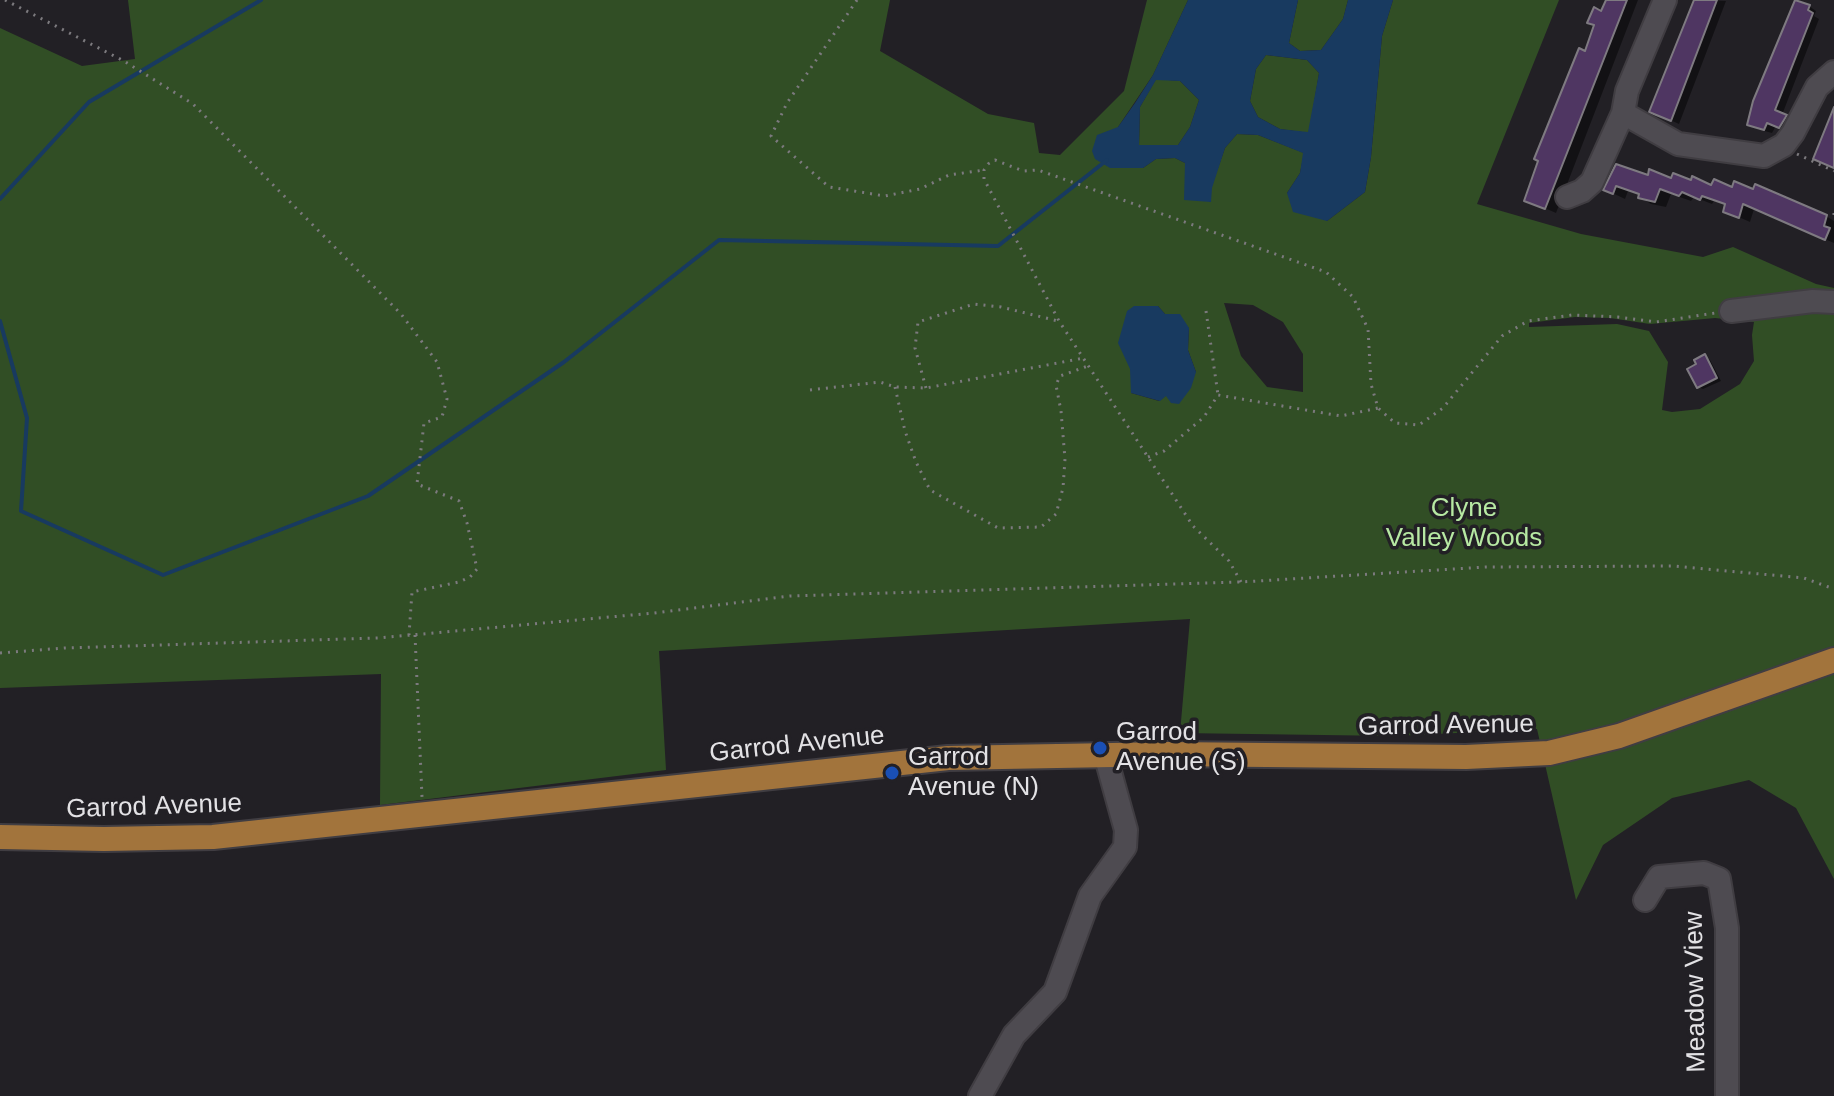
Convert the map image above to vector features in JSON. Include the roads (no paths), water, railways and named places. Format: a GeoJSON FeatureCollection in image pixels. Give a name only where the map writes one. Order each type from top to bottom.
{"type":"FeatureCollection","features":[{"type":"Feature","properties":{"kind":"main road","name":"Garrod Avenue"},"geometry":{"type":"LineString","coordinates":[[0,837],[213,837],[948,758],[1105,754],[1466,757],[1549,753],[1619,736],[1830,660]]}},
{"type":"Feature","properties":{"kind":"street"},"geometry":{"type":"LineString","coordinates":[[1567,197],[1582,191],[1592,182],[1623,113],[1627,91],[1665,0]]}},
{"type":"Feature","properties":{"kind":"street"},"geometry":{"type":"LineString","coordinates":[[1623,113],[1678,144],[1764,156],[1784,145],[1817,87],[1834,72]]}},
{"type":"Feature","properties":{"kind":"street"},"geometry":{"type":"LineString","coordinates":[[1731,311],[1813,301],[1834,302]]}},
{"type":"Feature","properties":{"kind":"street"},"geometry":{"type":"LineString","coordinates":[[980,1096],[1014,1035],[1055,992],[1090,896],[1125,847],[1126,830],[1105,754]]}},
{"type":"Feature","properties":{"kind":"street","name":"Meadow View"},"geometry":{"type":"LineString","coordinates":[[1645,900],[1659,877],[1704,873],[1719,879],[1727,928],[1727,1096]]}},
{"type":"Feature","properties":{"kind":"water"},"geometry":{"type":"Polygon","coordinates":[[[1188,0],[1298,0],[1289,43],[1300,51],[1321,50],[1343,19],[1348,0],[1393,0],[1382,36],[1365,192],[1327,221],[1293,212],[1287,193],[1300,173],[1303,153],[1258,135],[1237,134],[1225,148],[1212,188],[1211,202],[1184,200],[1185,163],[1175,158],[1156,159],[1143,168],[1110,168],[1095,159],[1092,151],[1097,135],[1118,127],[1153,75],[1188,0]],[[1266,55],[1256,69],[1250,101],[1258,117],[1280,129],[1308,132],[1319,73],[1307,60],[1266,55]],[[1156,80],[1140,107],[1139,145],[1178,145],[1190,127],[1199,100],[1180,81],[1156,80]]]}},
{"type":"Feature","properties":{"kind":"water"},"geometry":{"type":"Polygon","coordinates":[[[1134,306],[1158,306],[1165,314],[1180,314],[1189,328],[1188,350],[1196,372],[1191,388],[1179,404],[1171,403],[1166,396],[1160,401],[1131,393],[1130,369],[1118,343],[1127,311],[1134,306]]]}},
{"type":"Feature","properties":{"kind":"waterway"},"geometry":{"type":"LineString","coordinates":[[0,199],[89,102],[261,0]]}},
{"type":"Feature","properties":{"kind":"waterway"},"geometry":{"type":"LineString","coordinates":[[0,321],[27,418],[21,511],[163,575],[368,496],[564,362],[719,240],[998,246],[1107,160]]}},
{"type":"Feature","properties":{"kind":"place","name":"Garrod Avenue (S)"},"geometry":{"type":"Point","coordinates":[1100,748]}},
{"type":"Feature","properties":{"kind":"place","name":"Garrod Avenue (N)"},"geometry":{"type":"Point","coordinates":[892,773]}},
{"type":"Feature","properties":{"kind":"park label","name":"Clyne Valley Woods"},"geometry":{"type":"Point","coordinates":[1464,524]}}]}
